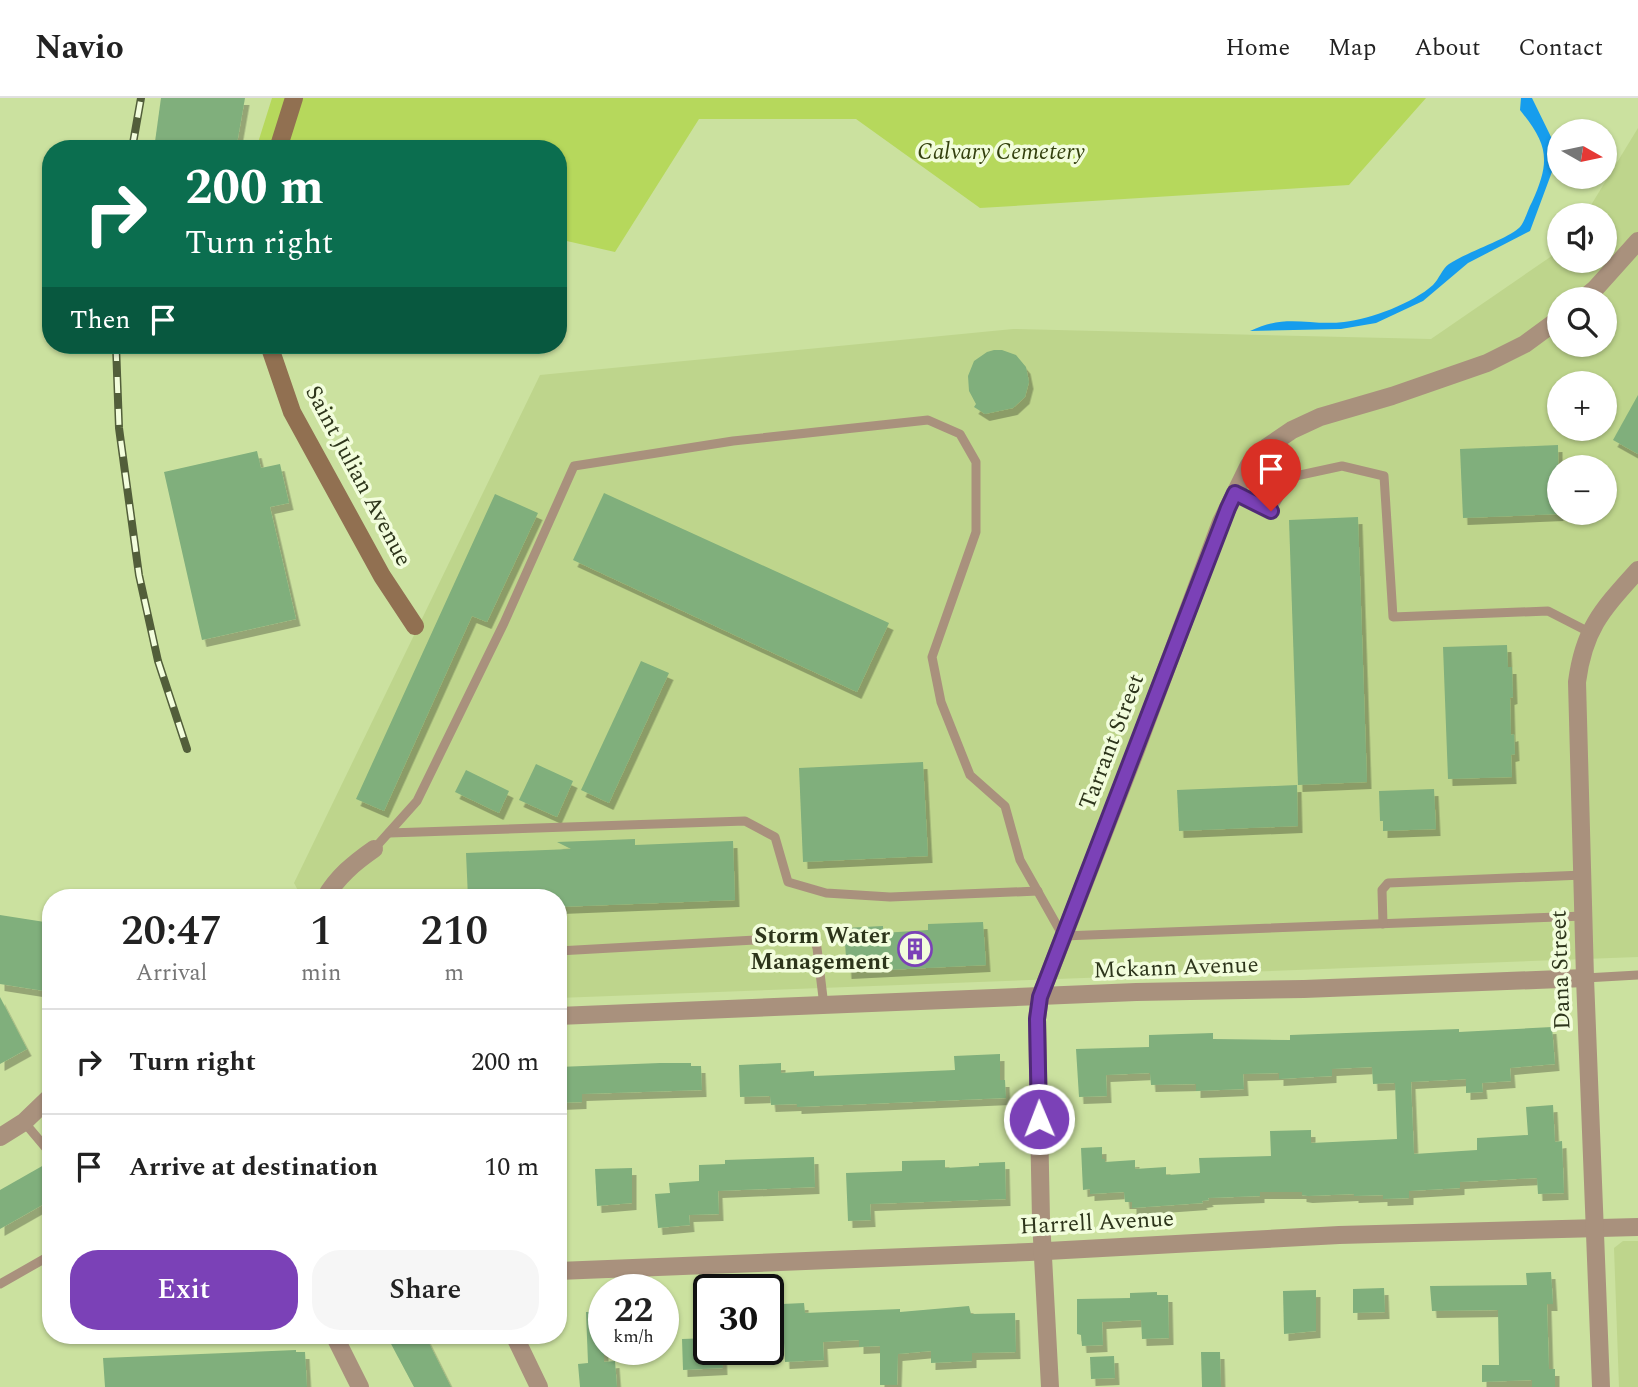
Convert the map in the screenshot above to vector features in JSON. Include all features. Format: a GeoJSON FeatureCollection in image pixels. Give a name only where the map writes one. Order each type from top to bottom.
{"type":"FeatureCollection","features":[{"type":"Feature","properties":{"kind":"street"},"geometry":{"type":"LineString","coordinates":[[281,140],[294,98]]}},
{"type":"Feature","properties":{"kind":"street"},"geometry":{"type":"LineString","coordinates":[[1597,287],[1638,241]]}},
{"type":"Feature","properties":{"kind":"street","name":"Tarrant Street"},"geometry":{"type":"LineString","coordinates":[[1050,1387],[1037,1032],[1040,997],[1221,522],[1249,465],[1267,447],[1292,429],[1320,416],[1391,396],[1487,363],[1525,344],[1547,328]]}},
{"type":"Feature","properties":{"kind":"street","name":"Saint Julian Avenue"},"geometry":{"type":"LineString","coordinates":[[272,354],[292,412],[382,576],[415,626]]}},
{"type":"Feature","properties":{"kind":"street","name":"Dana Street"},"geometry":{"type":"LineString","coordinates":[[1601,1387],[1577,682],[1581,656],[1589,632],[1602,610],[1638,570]]}},
{"type":"Feature","properties":{"kind":"street"},"geometry":{"type":"LineString","coordinates":[[330,889],[355,862],[374,849]]}},
{"type":"Feature","properties":{"kind":"street","name":"Mckann Avenue"},"geometry":{"type":"LineString","coordinates":[[567,1016],[1585,978]]}},
{"type":"Feature","properties":{"kind":"street"},"geometry":{"type":"LineString","coordinates":[[0,1137],[24,1122],[42,1105]]}},
{"type":"Feature","properties":{"kind":"street","name":"Harrell Avenue"},"geometry":{"type":"LineString","coordinates":[[567,1271],[1043,1251],[1325,1236],[1638,1227]]}},
{"type":"Feature","properties":{"kind":"street"},"geometry":{"type":"LineString","coordinates":[[338,1344],[360,1387]]}},
{"type":"Feature","properties":{"kind":"street"},"geometry":{"type":"LineString","coordinates":[[518,1344],[539,1387]]}},
{"type":"Feature","properties":{"kind":"lane"},"geometry":{"type":"LineString","coordinates":[[374,849],[417,801],[504,623],[574,467],[733,441],[928,420],[960,434],[976,462],[976,532],[932,657],[941,702],[970,775],[1005,806],[1020,860],[1063,936],[1584,916]]}},
{"type":"Feature","properties":{"kind":"lane"},"geometry":{"type":"LineString","coordinates":[[1235,493],[1271,511],[1291,477],[1342,466],[1384,476],[1392,617],[1548,611],[1589,632]]}},
{"type":"Feature","properties":{"kind":"lane"},"geometry":{"type":"LineString","coordinates":[[389,833],[745,821],[775,837],[788,882],[826,892],[890,897],[1038,891]]}},
{"type":"Feature","properties":{"kind":"lane"},"geometry":{"type":"LineString","coordinates":[[1383,924],[1382,890],[1388,883],[1583,875]]}},
{"type":"Feature","properties":{"kind":"lane"},"geometry":{"type":"LineString","coordinates":[[567,950],[809,937],[817,948],[824,1006]]}},
{"type":"Feature","properties":{"kind":"lane"},"geometry":{"type":"LineString","coordinates":[[1585,978],[1638,975]]}},
{"type":"Feature","properties":{"kind":"lane"},"geometry":{"type":"LineString","coordinates":[[24,1122],[42,1143]]}},
{"type":"Feature","properties":{"kind":"lane"},"geometry":{"type":"LineString","coordinates":[[0,1284],[42,1260]]}},
{"type":"Feature","properties":{"kind":"shaded area"},"geometry":{"type":"Polygon","coordinates":[[[1638,128],[1638,957],[567,998],[567,889],[297,889],[294,883],[540,375],[1013,329],[1431,339],[1547,259],[1547,273],[1617,273],[1617,203],[1592,203],[1601,189],[1617,189],[1617,162],[1638,128]]]}},
{"type":"Feature","properties":{"kind":"shaded area"},"geometry":{"type":"Polygon","coordinates":[[[1623,1241],[1638,1241],[1638,1387],[1619,1387],[1614,1248],[1623,1241]]]}},
{"type":"Feature","properties":{"kind":"green space","name":"Calvary Cemetery"},"geometry":{"type":"Polygon","coordinates":[[[272,98],[1426,98],[1349,185],[980,208],[856,119],[699,119],[615,252],[567,241],[567,140],[259,140],[272,98]]]}},
{"type":"Feature","properties":{"kind":"water"},"geometry":{"type":"Polygon","coordinates":[[[1521,98],[1532,98],[1547,129],[1547,185],[1530,231],[1468,263],[1423,301],[1376,323],[1341,329],[1250,331],[1287,321],[1344,322],[1391,309],[1425,292],[1449,264],[1520,227],[1542,175],[1544,153],[1536,133],[1520,110],[1521,98]]]}},
{"type":"Feature","properties":{"kind":"building"},"geometry":{"type":"Polygon","coordinates":[[[161,98],[245,98],[238,140],[155,140],[161,98]]]}},
{"type":"Feature","properties":{"kind":"building"},"geometry":{"type":"Polygon","coordinates":[[[994,350],[1016,355],[1026,367],[1029,382],[1025,397],[1013,408],[985,414],[974,407],[976,404],[969,391],[968,376],[974,361],[994,350]]]}},
{"type":"Feature","properties":{"kind":"building"},"geometry":{"type":"Polygon","coordinates":[[[1638,395],[1638,454],[1615,441],[1617,441],[1617,433],[1638,395]]]}},
{"type":"Feature","properties":{"kind":"building"},"geometry":{"type":"Polygon","coordinates":[[[1558,445],[1558,455],[1547,455],[1547,514],[1463,518],[1460,449],[1558,445]]]}},
{"type":"Feature","properties":{"kind":"building"},"geometry":{"type":"Polygon","coordinates":[[[257,451],[261,468],[280,464],[289,503],[270,507],[296,619],[202,640],[164,472],[257,451]]]}},
{"type":"Feature","properties":{"kind":"building"},"geometry":{"type":"Polygon","coordinates":[[[604,493],[889,623],[857,692],[573,560],[604,493]]]}},
{"type":"Feature","properties":{"kind":"building"},"geometry":{"type":"Polygon","coordinates":[[[495,494],[538,513],[487,622],[472,616],[384,811],[356,799],[495,494]]]}},
{"type":"Feature","properties":{"kind":"building"},"geometry":{"type":"Polygon","coordinates":[[[1358,517],[1367,782],[1298,785],[1289,520],[1358,517]]]}},
{"type":"Feature","properties":{"kind":"building"},"geometry":{"type":"Polygon","coordinates":[[[1507,645],[1508,667],[1512,667],[1511,735],[1514,734],[1515,754],[1511,755],[1512,777],[1448,779],[1443,647],[1507,645]]]}},
{"type":"Feature","properties":{"kind":"building"},"geometry":{"type":"Polygon","coordinates":[[[641,661],[669,673],[609,803],[581,790],[641,661]]]}},
{"type":"Feature","properties":{"kind":"building"},"geometry":{"type":"Polygon","coordinates":[[[923,762],[928,856],[803,862],[799,768],[923,762]]]}},
{"type":"Feature","properties":{"kind":"building"},"geometry":{"type":"Polygon","coordinates":[[[536,764],[573,781],[557,817],[519,800],[536,764]]]}},
{"type":"Feature","properties":{"kind":"building"},"geometry":{"type":"Polygon","coordinates":[[[466,770],[509,791],[499,813],[455,792],[466,770]]]}},
{"type":"Feature","properties":{"kind":"building"},"geometry":{"type":"Polygon","coordinates":[[[1297,785],[1298,826],[1179,831],[1177,790],[1297,785]]]}},
{"type":"Feature","properties":{"kind":"building"},"geometry":{"type":"Polygon","coordinates":[[[1434,789],[1436,829],[1383,831],[1379,791],[1434,789]]]}},
{"type":"Feature","properties":{"kind":"building"},"geometry":{"type":"Polygon","coordinates":[[[635,839],[635,845],[733,841],[735,900],[567,907],[567,889],[468,889],[466,853],[571,849],[557,842],[635,839]]]}},
{"type":"Feature","properties":{"kind":"building"},"geometry":{"type":"Polygon","coordinates":[[[0,915],[42,922],[42,991],[0,984],[0,915]]]}},
{"type":"Feature","properties":{"kind":"building","name":"Storm Water Management"},"geometry":{"type":"Polygon","coordinates":[[[983,922],[986,965],[847,972],[844,928],[883,926],[883,933],[928,930],[928,924],[983,922]]]}},
{"type":"Feature","properties":{"kind":"building"},"geometry":{"type":"Polygon","coordinates":[[[0,997],[27,1049],[0,1064],[0,997]]]}},
{"type":"Feature","properties":{"kind":"building"},"geometry":{"type":"Polygon","coordinates":[[[1552,1027],[1555,1064],[1510,1068],[1511,1081],[1482,1083],[1483,1092],[1466,1093],[1466,1079],[1411,1082],[1414,1154],[1477,1150],[1477,1138],[1528,1135],[1526,1107],[1553,1105],[1555,1142],[1562,1141],[1564,1193],[1538,1194],[1537,1178],[1460,1182],[1460,1188],[1409,1191],[1409,1198],[1260,1192],[1260,1196],[1208,1198],[1209,1200],[1202,1201],[1203,1203],[1132,1208],[1132,1202],[1125,1202],[1124,1192],[1090,1194],[1090,1189],[1083,1190],[1081,1148],[1102,1147],[1102,1159],[1105,1159],[1105,1162],[1135,1160],[1135,1169],[1166,1167],[1166,1175],[1200,1173],[1199,1158],[1271,1156],[1270,1131],[1311,1130],[1311,1143],[1397,1139],[1395,1083],[1373,1084],[1372,1067],[1332,1069],[1332,1076],[1279,1079],[1279,1073],[1243,1074],[1244,1089],[1196,1091],[1196,1084],[1151,1085],[1150,1073],[1106,1075],[1107,1096],[1079,1097],[1076,1049],[1149,1047],[1149,1035],[1213,1033],[1213,1039],[1290,1040],[1290,1035],[1459,1029],[1459,1032],[1552,1027]]]}},
{"type":"Feature","properties":{"kind":"building"},"geometry":{"type":"Polygon","coordinates":[[[1000,1054],[1000,1080],[1005,1080],[1006,1098],[797,1107],[797,1104],[771,1105],[770,1096],[740,1097],[739,1065],[781,1063],[781,1073],[814,1071],[814,1076],[955,1070],[954,1056],[1000,1054]]]}},
{"type":"Feature","properties":{"kind":"building"},"geometry":{"type":"Polygon","coordinates":[[[691,1063],[691,1066],[701,1066],[702,1090],[582,1094],[582,1102],[567,1103],[567,1067],[691,1063]]]}},
{"type":"Feature","properties":{"kind":"building"},"geometry":{"type":"Polygon","coordinates":[[[814,1157],[815,1187],[718,1191],[719,1214],[689,1215],[690,1225],[658,1228],[655,1194],[670,1193],[669,1183],[699,1181],[699,1165],[725,1164],[725,1160],[814,1157]]]}},
{"type":"Feature","properties":{"kind":"building"},"geometry":{"type":"Polygon","coordinates":[[[945,1160],[945,1168],[1005,1162],[1006,1199],[870,1204],[871,1220],[848,1221],[846,1173],[902,1171],[902,1161],[945,1160]]]}},
{"type":"Feature","properties":{"kind":"building"},"geometry":{"type":"Polygon","coordinates":[[[42,1166],[42,1205],[0,1229],[0,1190],[42,1166]]]}},
{"type":"Feature","properties":{"kind":"building"},"geometry":{"type":"Polygon","coordinates":[[[632,1168],[632,1203],[597,1206],[595,1169],[632,1168]]]}},
{"type":"Feature","properties":{"kind":"building"},"geometry":{"type":"Polygon","coordinates":[[[1551,1272],[1553,1304],[1547,1304],[1549,1369],[1555,1369],[1555,1387],[1532,1387],[1532,1380],[1482,1382],[1482,1365],[1499,1365],[1498,1310],[1432,1311],[1430,1286],[1527,1285],[1526,1273],[1551,1272]]]}},
{"type":"Feature","properties":{"kind":"building"},"geometry":{"type":"Polygon","coordinates":[[[1384,1288],[1385,1312],[1353,1313],[1353,1289],[1384,1288]]]}},
{"type":"Feature","properties":{"kind":"building"},"geometry":{"type":"Polygon","coordinates":[[[1316,1290],[1316,1331],[1284,1334],[1283,1291],[1316,1290]]]}},
{"type":"Feature","properties":{"kind":"building"},"geometry":{"type":"Polygon","coordinates":[[[1157,1292],[1157,1295],[1168,1295],[1169,1338],[1142,1339],[1141,1320],[1102,1322],[1103,1345],[1082,1346],[1081,1335],[1077,1334],[1077,1299],[1130,1298],[1130,1293],[1157,1292]]]}},
{"type":"Feature","properties":{"kind":"building"},"geometry":{"type":"Polygon","coordinates":[[[804,1303],[805,1313],[900,1309],[900,1312],[969,1306],[971,1314],[1015,1313],[1016,1352],[972,1353],[972,1361],[931,1363],[931,1351],[898,1354],[897,1385],[880,1385],[880,1346],[859,1347],[859,1340],[823,1342],[824,1360],[785,1362],[784,1304],[804,1303]]]}},
{"type":"Feature","properties":{"kind":"building"},"geometry":{"type":"Polygon","coordinates":[[[586,1312],[588,1312],[588,1363],[586,1312]]]}},
{"type":"Feature","properties":{"kind":"building"},"geometry":{"type":"Polygon","coordinates":[[[682,1339],[693,1339],[693,1365],[723,1365],[723,1368],[683,1370],[682,1339]]]}},
{"type":"Feature","properties":{"kind":"building"},"geometry":{"type":"Polygon","coordinates":[[[391,1344],[430,1344],[451,1387],[414,1387],[391,1344]]]}},
{"type":"Feature","properties":{"kind":"building"},"geometry":{"type":"Polygon","coordinates":[[[296,1350],[305,1352],[307,1387],[105,1387],[103,1358],[296,1350]]]}},
{"type":"Feature","properties":{"kind":"building"},"geometry":{"type":"Polygon","coordinates":[[[1201,1352],[1220,1352],[1221,1387],[1202,1387],[1201,1352]]]}},
{"type":"Feature","properties":{"kind":"building"},"geometry":{"type":"Polygon","coordinates":[[[1114,1356],[1115,1378],[1091,1379],[1090,1357],[1114,1356]]]}},
{"type":"Feature","properties":{"kind":"building"},"geometry":{"type":"Polygon","coordinates":[[[578,1364],[615,1365],[617,1387],[580,1387],[578,1364]]]}},
{"type":"Feature","properties":{"kind":"railway"},"geometry":{"type":"LineString","coordinates":[[134,140],[141,98]]}},
{"type":"Feature","properties":{"kind":"railway"},"geometry":{"type":"LineString","coordinates":[[116,354],[119,428],[139,575],[158,661],[187,749]]}},
{"type":"Feature","properties":{"kind":"place","name":"Storm Water Management"},"geometry":{"type":"Point","coordinates":[915,949]}},
{"type":"Feature","properties":{"kind":"route"},"geometry":{"type":"LineString","coordinates":[[1039,1119],[1037,1019],[1040,997],[1221,522],[1235,493],[1271,511]]}}]}
